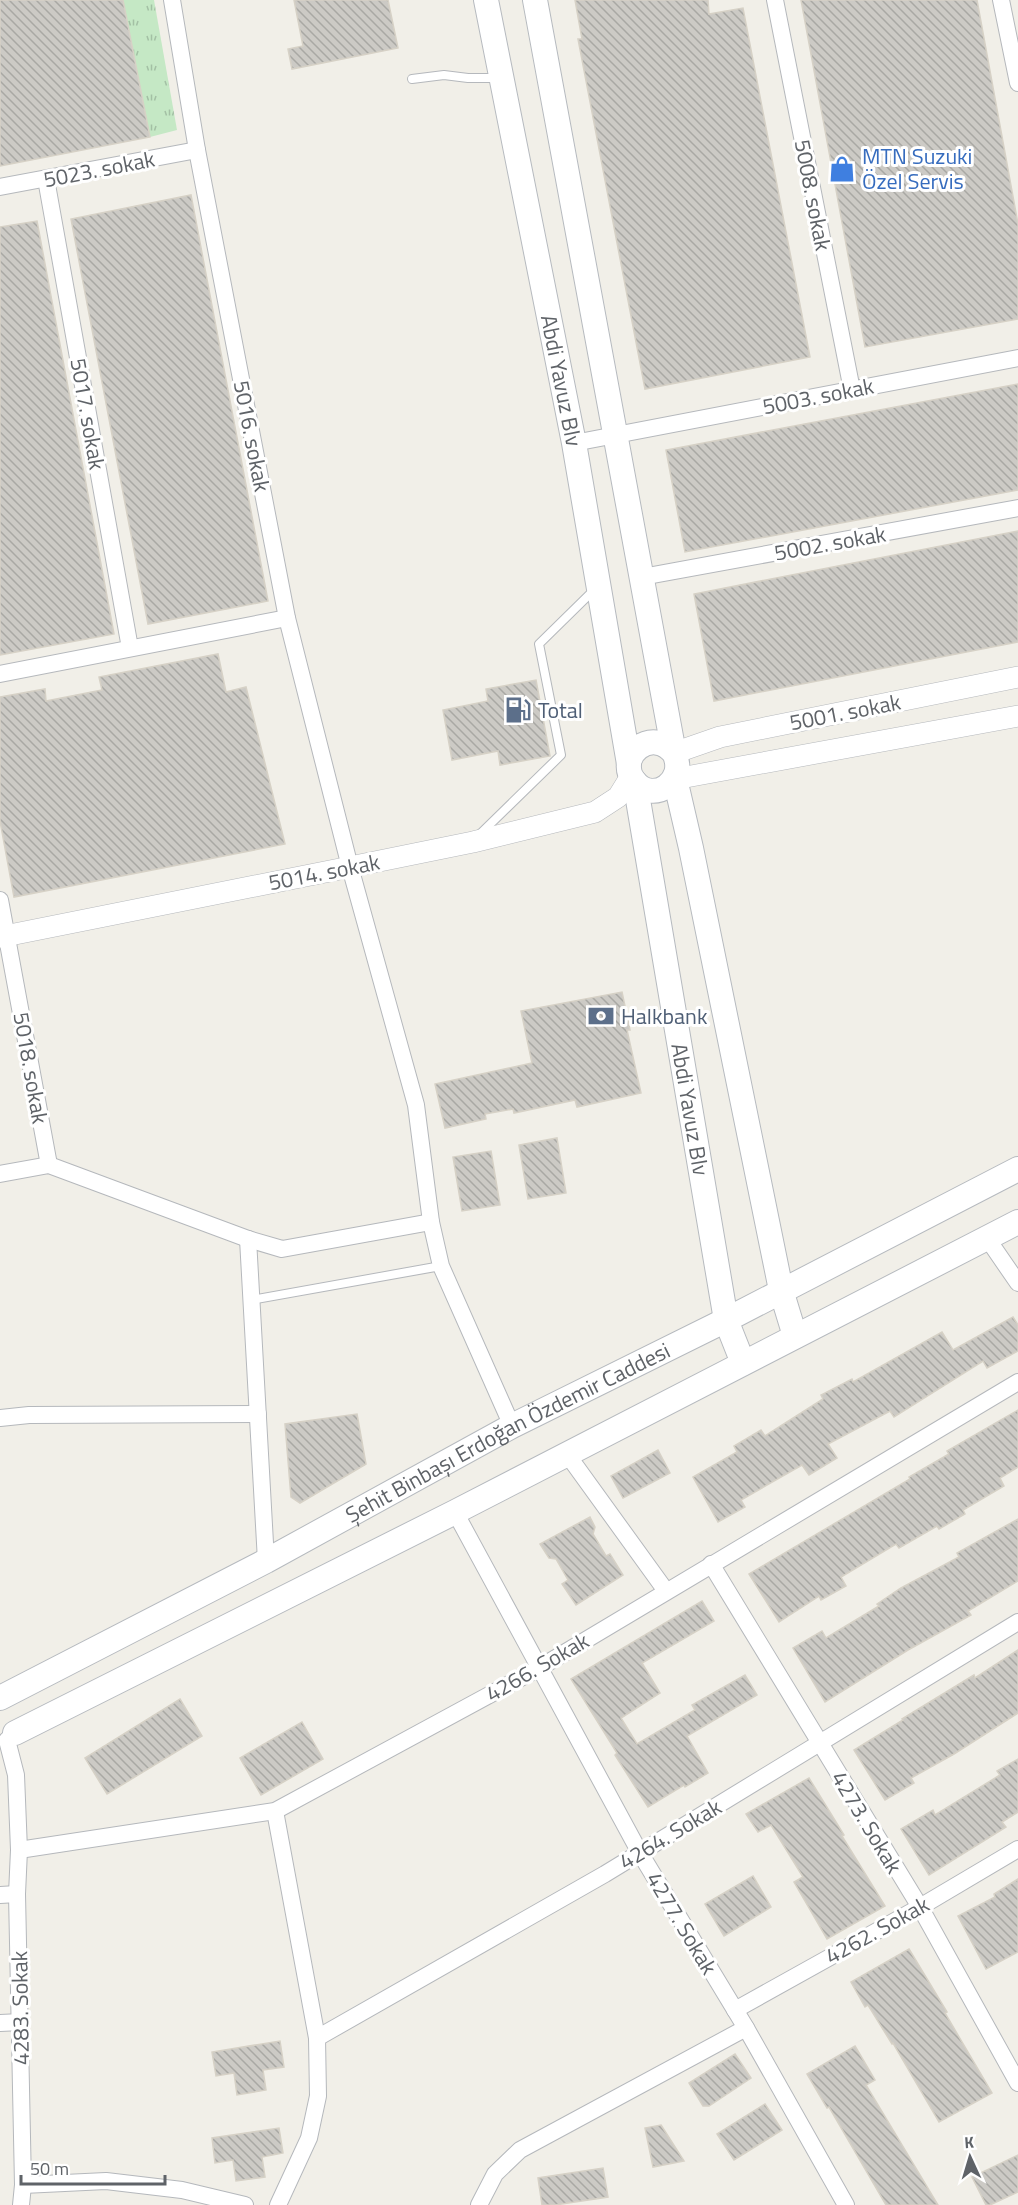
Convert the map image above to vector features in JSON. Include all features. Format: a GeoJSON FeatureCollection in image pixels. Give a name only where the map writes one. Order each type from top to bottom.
{"type":"FeatureCollection","features":[{"type":"Feature","properties":{"kind":"main road","name":"Abdi Yavuz Blv"},"geometry":{"type":"LineString","coordinates":[[486,0],[574,443],[726,1320],[743,1363]]}},
{"type":"Feature","properties":{"kind":"main road","name":"Abdi Yavuz Blv"},"geometry":{"type":"LineString","coordinates":[[536,0],[678,769],[675,779],[781,1290],[795,1336]]}},
{"type":"Feature","properties":{"kind":"main road"},"geometry":{"type":"LineString","coordinates":[[674,753],[664,744],[651,742],[639,747],[634,752],[632,774],[645,789],[652,790],[665,788],[675,779]]}},
{"type":"Feature","properties":{"kind":"main road","name":"Şehit Binbaşı Erdoğan Özdemir Caddesi"},"geometry":{"type":"LineString","coordinates":[[0,1699],[266,1561],[512,1426],[726,1320],[1018,1169]]}},
{"type":"Feature","properties":{"kind":"main road","name":"Şehit Binbaşı Erdoğan Özdemir Caddesi"},"geometry":{"type":"LineString","coordinates":[[7,1738],[455,1512],[1018,1222]]}},
{"type":"Feature","properties":{"kind":"main road"},"geometry":{"type":"LineString","coordinates":[[0,1699],[9,1702],[18,1713],[18,1727],[7,1738]]}},
{"type":"Feature","properties":{"kind":"street","name":"5016. sokak"},"geometry":{"type":"LineString","coordinates":[[172,0],[197,150],[287,618],[350,867],[416,1106],[431,1222],[441,1266],[512,1426]]}},
{"type":"Feature","properties":{"kind":"street","name":"5008. sokak"},"geometry":{"type":"LineString","coordinates":[[775,0],[852,390]]}},
{"type":"Feature","properties":{"kind":"street"},"geometry":{"type":"LineString","coordinates":[[1001,0],[1018,83]]}},
{"type":"Feature","properties":{"kind":"street","name":"5023. sokak"},"geometry":{"type":"LineString","coordinates":[[0,187],[197,150]]}},
{"type":"Feature","properties":{"kind":"street","name":"5017. sokak"},"geometry":{"type":"LineString","coordinates":[[46,179],[130,648]]}},
{"type":"Feature","properties":{"kind":"street","name":"5003. sokak"},"geometry":{"type":"LineString","coordinates":[[574,443],[1018,358]]}},
{"type":"Feature","properties":{"kind":"street","name":"5002. sokak"},"geometry":{"type":"LineString","coordinates":[[642,578],[1018,508]]}},
{"type":"Feature","properties":{"kind":"street"},"geometry":{"type":"LineString","coordinates":[[0,674],[287,618]]}},
{"type":"Feature","properties":{"kind":"street","name":"5001. sokak"},"geometry":{"type":"LineString","coordinates":[[674,753],[720,737],[1018,677]]}},
{"type":"Feature","properties":{"kind":"street","name":"5001. sokak"},"geometry":{"type":"LineString","coordinates":[[675,779],[1018,716]]}},
{"type":"Feature","properties":{"kind":"street","name":"5014. sokak"},"geometry":{"type":"LineString","coordinates":[[3,936],[472,842],[595,812],[618,797],[632,774]]}},
{"type":"Feature","properties":{"kind":"street","name":"5018. sokak"},"geometry":{"type":"LineString","coordinates":[[0,900],[3,936],[49,1165]]}},
{"type":"Feature","properties":{"kind":"street"},"geometry":{"type":"LineString","coordinates":[[0,1174],[49,1165],[248,1239],[282,1249],[431,1222]]}},
{"type":"Feature","properties":{"kind":"street"},"geometry":{"type":"LineString","coordinates":[[987,1238],[1018,1283]]}},
{"type":"Feature","properties":{"kind":"street"},"geometry":{"type":"LineString","coordinates":[[248,1239],[266,1561]]}},
{"type":"Feature","properties":{"kind":"street","name":"4266. Sokak"},"geometry":{"type":"LineString","coordinates":[[19,1850],[275,1812],[539,1668],[1018,1382]]}},
{"type":"Feature","properties":{"kind":"street"},"geometry":{"type":"LineString","coordinates":[[0,1418],[29,1415],[258,1414]]}},
{"type":"Feature","properties":{"kind":"street"},"geometry":{"type":"LineString","coordinates":[[567,1454],[666,1591]]}},
{"type":"Feature","properties":{"kind":"street","name":"4277. Sokak"},"geometry":{"type":"LineString","coordinates":[[455,1512],[640,1853],[746,2028],[846,2205]]}},
{"type":"Feature","properties":{"kind":"street","name":"4273. Sokak"},"geometry":{"type":"LineString","coordinates":[[711,1564],[920,1907],[1018,2082]]}},
{"type":"Feature","properties":{"kind":"street","name":"4264. Sokak"},"geometry":{"type":"LineString","coordinates":[[317,2038],[640,1853],[1018,1622]]}},
{"type":"Feature","properties":{"kind":"street","name":"4283. Sokak"},"geometry":{"type":"LineString","coordinates":[[7,1738],[16,1775],[19,1850],[8,1895],[21,2022],[23,2185],[21,2205]]}},
{"type":"Feature","properties":{"kind":"street"},"geometry":{"type":"LineString","coordinates":[[275,1812],[317,2038],[318,2096],[309,2138],[278,2205]]}},
{"type":"Feature","properties":{"kind":"street","name":"4262. Sokak"},"geometry":{"type":"LineString","coordinates":[[735,2010],[920,1907],[1018,1849]]}},
{"type":"Feature","properties":{"kind":"street"},"geometry":{"type":"LineString","coordinates":[[0,2023],[21,2022]]}},
{"type":"Feature","properties":{"kind":"street"},"geometry":{"type":"LineString","coordinates":[[479,2205],[495,2174],[520,2150],[746,2028]]}},
{"type":"Feature","properties":{"kind":"street"},"geometry":{"type":"LineString","coordinates":[[23,2185],[106,2181],[182,2190],[245,2205]]}},
{"type":"Feature","properties":{"kind":"lane"},"geometry":{"type":"LineString","coordinates":[[412,79],[444,75],[501,78]]}},
{"type":"Feature","properties":{"kind":"lane"},"geometry":{"type":"LineString","coordinates":[[472,842],[561,755],[539,644],[599,585]]}},
{"type":"Feature","properties":{"kind":"lane"},"geometry":{"type":"LineString","coordinates":[[251,1300],[441,1266]]}},
{"type":"Feature","properties":{"kind":"green space"},"geometry":{"type":"Polygon","coordinates":[[[123,0],[154,0],[177,130],[150,137],[123,0]]]}},
{"type":"Feature","properties":{"kind":"building"},"geometry":{"type":"Polygon","coordinates":[[[0,0],[123,0],[150,137],[0,166],[0,0]]]}},
{"type":"Feature","properties":{"kind":"building"},"geometry":{"type":"Polygon","coordinates":[[[294,0],[388,0],[398,48],[292,69],[288,49],[303,46],[294,0]]]}},
{"type":"Feature","properties":{"kind":"building"},"geometry":{"type":"Polygon","coordinates":[[[575,0],[708,0],[709,14],[743,8],[810,357],[645,389],[578,39],[582,39],[575,0]]]}},
{"type":"Feature","properties":{"kind":"building"},"geometry":{"type":"Polygon","coordinates":[[[801,0],[977,0],[1018,224],[1018,319],[865,347],[801,0]]]}},
{"type":"Feature","properties":{"kind":"building"},"geometry":{"type":"Polygon","coordinates":[[[191,195],[268,601],[148,624],[71,219],[191,195]]]}},
{"type":"Feature","properties":{"kind":"building"},"geometry":{"type":"Polygon","coordinates":[[[37,221],[114,634],[0,655],[0,227],[37,221]]]}},
{"type":"Feature","properties":{"kind":"building"},"geometry":{"type":"Polygon","coordinates":[[[1018,384],[1018,490],[685,552],[666,450],[1018,384]]]}},
{"type":"Feature","properties":{"kind":"building"},"geometry":{"type":"Polygon","coordinates":[[[1018,531],[1018,642],[714,701],[694,594],[1018,531]]]}},
{"type":"Feature","properties":{"kind":"building"},"geometry":{"type":"Polygon","coordinates":[[[218,654],[226,692],[246,687],[285,844],[14,897],[0,821],[0,697],[45,689],[46,701],[102,690],[99,677],[218,654]]]}},
{"type":"Feature","properties":{"kind":"building"},"geometry":{"type":"Polygon","coordinates":[[[536,680],[550,756],[500,765],[498,751],[452,760],[443,710],[488,701],[486,689],[536,680]]]}},
{"type":"Feature","properties":{"kind":"building"},"geometry":{"type":"Polygon","coordinates":[[[622,992],[630,1030],[627,1030],[641,1093],[577,1107],[575,1100],[514,1113],[513,1109],[485,1114],[486,1119],[445,1128],[435,1084],[532,1063],[521,1011],[622,992]]]}},
{"type":"Feature","properties":{"kind":"building"},"geometry":{"type":"Polygon","coordinates":[[[557,1138],[566,1193],[528,1199],[519,1145],[557,1138]]]}},
{"type":"Feature","properties":{"kind":"building"},"geometry":{"type":"Polygon","coordinates":[[[491,1151],[500,1205],[462,1211],[453,1157],[491,1151]]]}},
{"type":"Feature","properties":{"kind":"building"},"geometry":{"type":"Polygon","coordinates":[[[1013,1317],[1018,1325],[1018,1351],[987,1368],[983,1361],[894,1417],[890,1411],[828,1444],[837,1458],[809,1475],[802,1465],[741,1500],[745,1507],[718,1522],[693,1477],[737,1452],[734,1446],[761,1430],[765,1436],[823,1399],[821,1395],[852,1379],[853,1382],[942,1332],[953,1350],[1013,1317]]]}},
{"type":"Feature","properties":{"kind":"building"},"geometry":{"type":"Polygon","coordinates":[[[1018,1410],[1018,1467],[1000,1478],[1004,1486],[963,1510],[965,1514],[939,1529],[937,1526],[899,1548],[896,1544],[841,1577],[846,1586],[821,1600],[819,1596],[779,1622],[749,1574],[910,1479],[909,1477],[949,1454],[947,1451],[1018,1410]]]}},
{"type":"Feature","properties":{"kind":"building"},"geometry":{"type":"Polygon","coordinates":[[[357,1414],[366,1464],[300,1503],[291,1497],[285,1424],[357,1414]]]}},
{"type":"Feature","properties":{"kind":"building"},"geometry":{"type":"Polygon","coordinates":[[[658,1450],[670,1473],[623,1498],[611,1476],[658,1450]]]}},
{"type":"Feature","properties":{"kind":"building"},"geometry":{"type":"Polygon","coordinates":[[[590,1517],[595,1527],[593,1534],[606,1556],[610,1554],[623,1575],[576,1605],[562,1584],[568,1580],[556,1559],[549,1558],[540,1544],[590,1517]]]}},
{"type":"Feature","properties":{"kind":"building"},"geometry":{"type":"Polygon","coordinates":[[[1018,1519],[1018,1581],[968,1611],[971,1615],[908,1650],[825,1702],[793,1648],[822,1631],[826,1638],[879,1606],[877,1604],[901,1588],[959,1557],[957,1553],[1018,1519]]]}},
{"type":"Feature","properties":{"kind":"building"},"geometry":{"type":"Polygon","coordinates":[[[702,1601],[714,1621],[642,1663],[660,1693],[621,1718],[637,1744],[695,1710],[692,1705],[745,1675],[757,1695],[687,1736],[708,1773],[648,1807],[571,1679],[702,1601]]]}},
{"type":"Feature","properties":{"kind":"building"},"geometry":{"type":"Polygon","coordinates":[[[1018,1650],[1018,1713],[954,1754],[911,1778],[914,1783],[885,1800],[854,1750],[1018,1650]]]}},
{"type":"Feature","properties":{"kind":"building"},"geometry":{"type":"Polygon","coordinates":[[[180,1699],[202,1736],[107,1794],[85,1758],[180,1699]]]}},
{"type":"Feature","properties":{"kind":"building"},"geometry":{"type":"Polygon","coordinates":[[[302,1722],[323,1759],[261,1795],[240,1758],[302,1722]]]}},
{"type":"Feature","properties":{"kind":"building"},"geometry":{"type":"Polygon","coordinates":[[[1018,1759],[1018,1812],[1002,1822],[1006,1827],[929,1875],[901,1829],[933,1810],[935,1815],[1000,1775],[997,1771],[1018,1759]]]}},
{"type":"Feature","properties":{"kind":"building"},"geometry":{"type":"Polygon","coordinates":[[[809,1778],[885,1906],[827,1939],[794,1882],[803,1877],[771,1825],[758,1832],[746,1814],[809,1778]]]}},
{"type":"Feature","properties":{"kind":"building"},"geometry":{"type":"Polygon","coordinates":[[[753,1876],[771,1907],[724,1936],[705,1904],[753,1876]]]}},
{"type":"Feature","properties":{"kind":"building"},"geometry":{"type":"Polygon","coordinates":[[[1018,1879],[1018,1952],[986,1969],[958,1916],[995,1897],[994,1894],[1018,1879]]]}},
{"type":"Feature","properties":{"kind":"building"},"geometry":{"type":"Polygon","coordinates":[[[909,1949],[992,2093],[939,2122],[893,2043],[868,2005],[865,2007],[851,1982],[909,1949]]]}},
{"type":"Feature","properties":{"kind":"building"},"geometry":{"type":"Polygon","coordinates":[[[280,2041],[284,2067],[263,2070],[266,2090],[237,2095],[234,2073],[216,2076],[212,2052],[280,2041]]]}},
{"type":"Feature","properties":{"kind":"building"},"geometry":{"type":"Polygon","coordinates":[[[855,2046],[875,2080],[866,2085],[938,2205],[886,2205],[807,2074],[855,2046]]]}},
{"type":"Feature","properties":{"kind":"building"},"geometry":{"type":"Polygon","coordinates":[[[735,2054],[751,2078],[709,2106],[703,2106],[689,2083],[735,2054]]]}},
{"type":"Feature","properties":{"kind":"building"},"geometry":{"type":"Polygon","coordinates":[[[765,2104],[782,2130],[734,2160],[717,2134],[765,2104]]]}},
{"type":"Feature","properties":{"kind":"building"},"geometry":{"type":"Polygon","coordinates":[[[661,2125],[684,2161],[653,2167],[645,2128],[661,2125]]]}},
{"type":"Feature","properties":{"kind":"building"},"geometry":{"type":"Polygon","coordinates":[[[279,2128],[283,2153],[262,2157],[265,2177],[236,2181],[233,2160],[215,2163],[212,2138],[279,2128]]]}},
{"type":"Feature","properties":{"kind":"building"},"geometry":{"type":"Polygon","coordinates":[[[1018,2155],[1018,2192],[986,2205],[972,2177],[1018,2155]]]}},
{"type":"Feature","properties":{"kind":"building"},"geometry":{"type":"Polygon","coordinates":[[[603,2168],[608,2197],[542,2205],[538,2178],[603,2168]]]}},
{"type":"Feature","properties":{"kind":"place","name":"MTN Suzuki Özel Servis"},"geometry":{"type":"Point","coordinates":[842,169]}},
{"type":"Feature","properties":{"kind":"place","name":"Total"},"geometry":{"type":"Point","coordinates":[518,710]}},
{"type":"Feature","properties":{"kind":"place","name":"Halkbank"},"geometry":{"type":"Point","coordinates":[601,1016]}}]}
